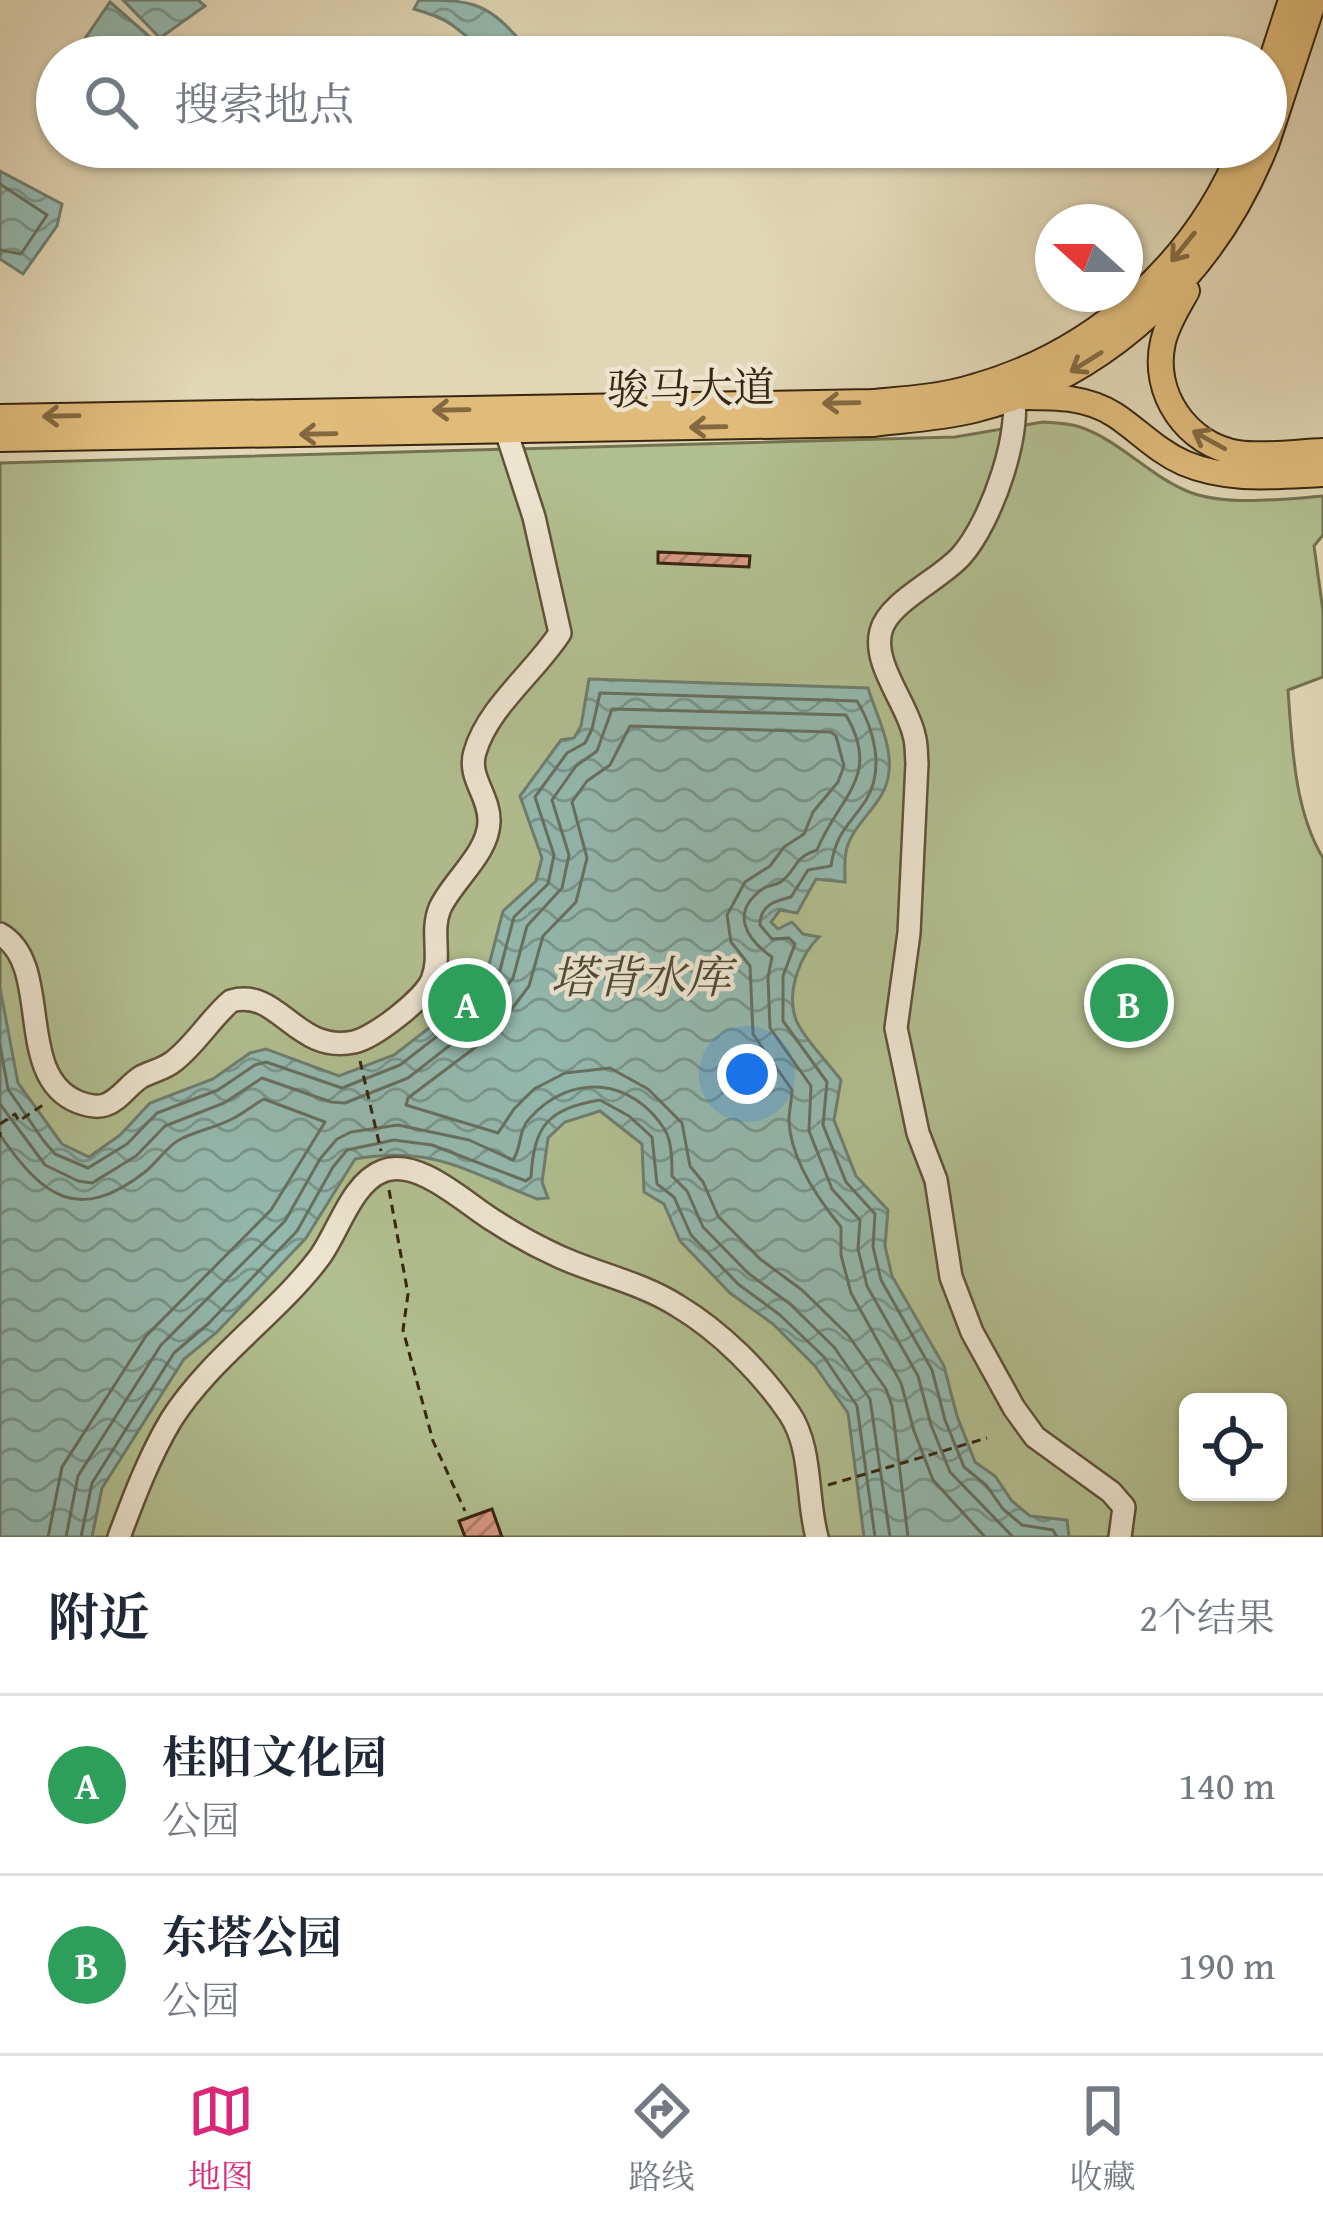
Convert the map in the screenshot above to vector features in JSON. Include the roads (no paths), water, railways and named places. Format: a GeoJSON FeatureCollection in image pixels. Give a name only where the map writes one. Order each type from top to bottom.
{"type":"FeatureCollection","features":[{"type":"Feature","properties":{"kind":"main road"},"geometry":{"type":"LineString","coordinates":[[1279,36],[1291,0]]}},
{"type":"Feature","properties":{"kind":"main road","name":"骏马大道"},"geometry":{"type":"LineString","coordinates":[[1287,82],[1314,0]]}},
{"type":"Feature","properties":{"kind":"main road","name":"骏马大道"},"geometry":{"type":"LineString","coordinates":[[1012,387],[1141,294],[1195,232],[1232,168]]}},
{"type":"Feature","properties":{"kind":"main road","name":"骏马大道"},"geometry":{"type":"LineString","coordinates":[[0,439],[872,402],[1012,387],[1066,374],[1113,345],[1175,291],[1213,245],[1256,168]]}},
{"type":"Feature","properties":{"kind":"main road"},"geometry":{"type":"LineString","coordinates":[[1213,245],[1163,341],[1161,369],[1173,409],[1190,429],[1222,449],[1248,454],[1323,451]]}},
{"type":"Feature","properties":{"kind":"main road"},"geometry":{"type":"LineString","coordinates":[[1012,387],[1097,406],[1166,454],[1214,472],[1248,477],[1323,474]]}},
{"type":"Feature","properties":{"kind":"main road","name":"骏马大道"},"geometry":{"type":"LineString","coordinates":[[0,417],[505,420]]}},
{"type":"Feature","properties":{"kind":"lane"},"geometry":{"type":"LineString","coordinates":[[1012,387],[1016,419],[1007,454],[972,542],[887,617],[880,637],[882,656],[915,735],[917,763],[909,933],[896,1028],[918,1133],[936,1180],[951,1276],[972,1332],[1014,1408],[1036,1437],[1112,1492],[1124,1507],[1120,1537]]}},
{"type":"Feature","properties":{"kind":"lane"},"geometry":{"type":"LineString","coordinates":[[0,934],[23,961],[44,1066],[62,1092],[89,1106],[104,1105],[136,1080],[170,1065],[231,1001],[260,999],[295,1029],[356,1042],[410,1006],[431,982],[434,925],[454,882],[487,837],[486,797],[473,775],[473,755],[484,730],[560,633],[534,517],[505,420]]}},
{"type":"Feature","properties":{"kind":"lane"},"geometry":{"type":"LineString","coordinates":[[119,1537],[142,1476],[172,1419],[306,1275],[332,1242],[365,1182],[385,1170],[403,1170],[437,1181],[492,1220],[562,1258],[677,1305],[761,1376],[794,1419],[806,1461],[817,1537]]}},
{"type":"Feature","properties":{"kind":"water"},"geometry":{"type":"Polygon","coordinates":[[[123,0],[198,0],[205,6],[163,36],[123,0]]]}},
{"type":"Feature","properties":{"kind":"water"},"geometry":{"type":"Polygon","coordinates":[[[419,0],[467,3],[489,12],[515,36],[467,36],[444,20],[414,9],[419,0]]]}},
{"type":"Feature","properties":{"kind":"water"},"geometry":{"type":"Polygon","coordinates":[[[110,2],[149,36],[87,36],[110,2]]]}},
{"type":"Feature","properties":{"kind":"water"},"geometry":{"type":"Polygon","coordinates":[[[0,171],[62,204],[57,226],[23,274],[0,259],[0,171]]]}},
{"type":"Feature","properties":{"kind":"water","name":"塔背水库"},"geometry":{"type":"Polygon","coordinates":[[[589,679],[868,688],[888,750],[884,790],[849,842],[845,882],[816,879],[797,913],[780,910],[771,922],[778,929],[792,922],[803,934],[819,937],[797,974],[795,1017],[841,1080],[834,1120],[856,1176],[888,1210],[885,1246],[892,1276],[944,1366],[975,1462],[995,1476],[1012,1501],[1030,1516],[1067,1520],[1069,1537],[864,1537],[848,1413],[815,1366],[773,1324],[730,1293],[680,1241],[664,1204],[644,1192],[642,1144],[600,1111],[565,1122],[548,1138],[542,1182],[548,1198],[537,1199],[429,1158],[355,1159],[306,1238],[216,1333],[184,1359],[102,1488],[92,1537],[0,1537],[0,988],[18,1083],[62,1144],[89,1157],[120,1135],[150,1103],[213,1079],[250,1053],[266,1049],[339,1076],[394,1055],[459,1005],[489,965],[503,911],[536,881],[542,858],[520,796],[561,740],[574,738],[581,726],[589,679]]]}},
{"type":"Feature","properties":{"kind":"place","name":"桂阳文化园"},"geometry":{"type":"Point","coordinates":[467,1003]}},
{"type":"Feature","properties":{"kind":"place","name":"东塔公园"},"geometry":{"type":"Point","coordinates":[1129,1003]}}]}
